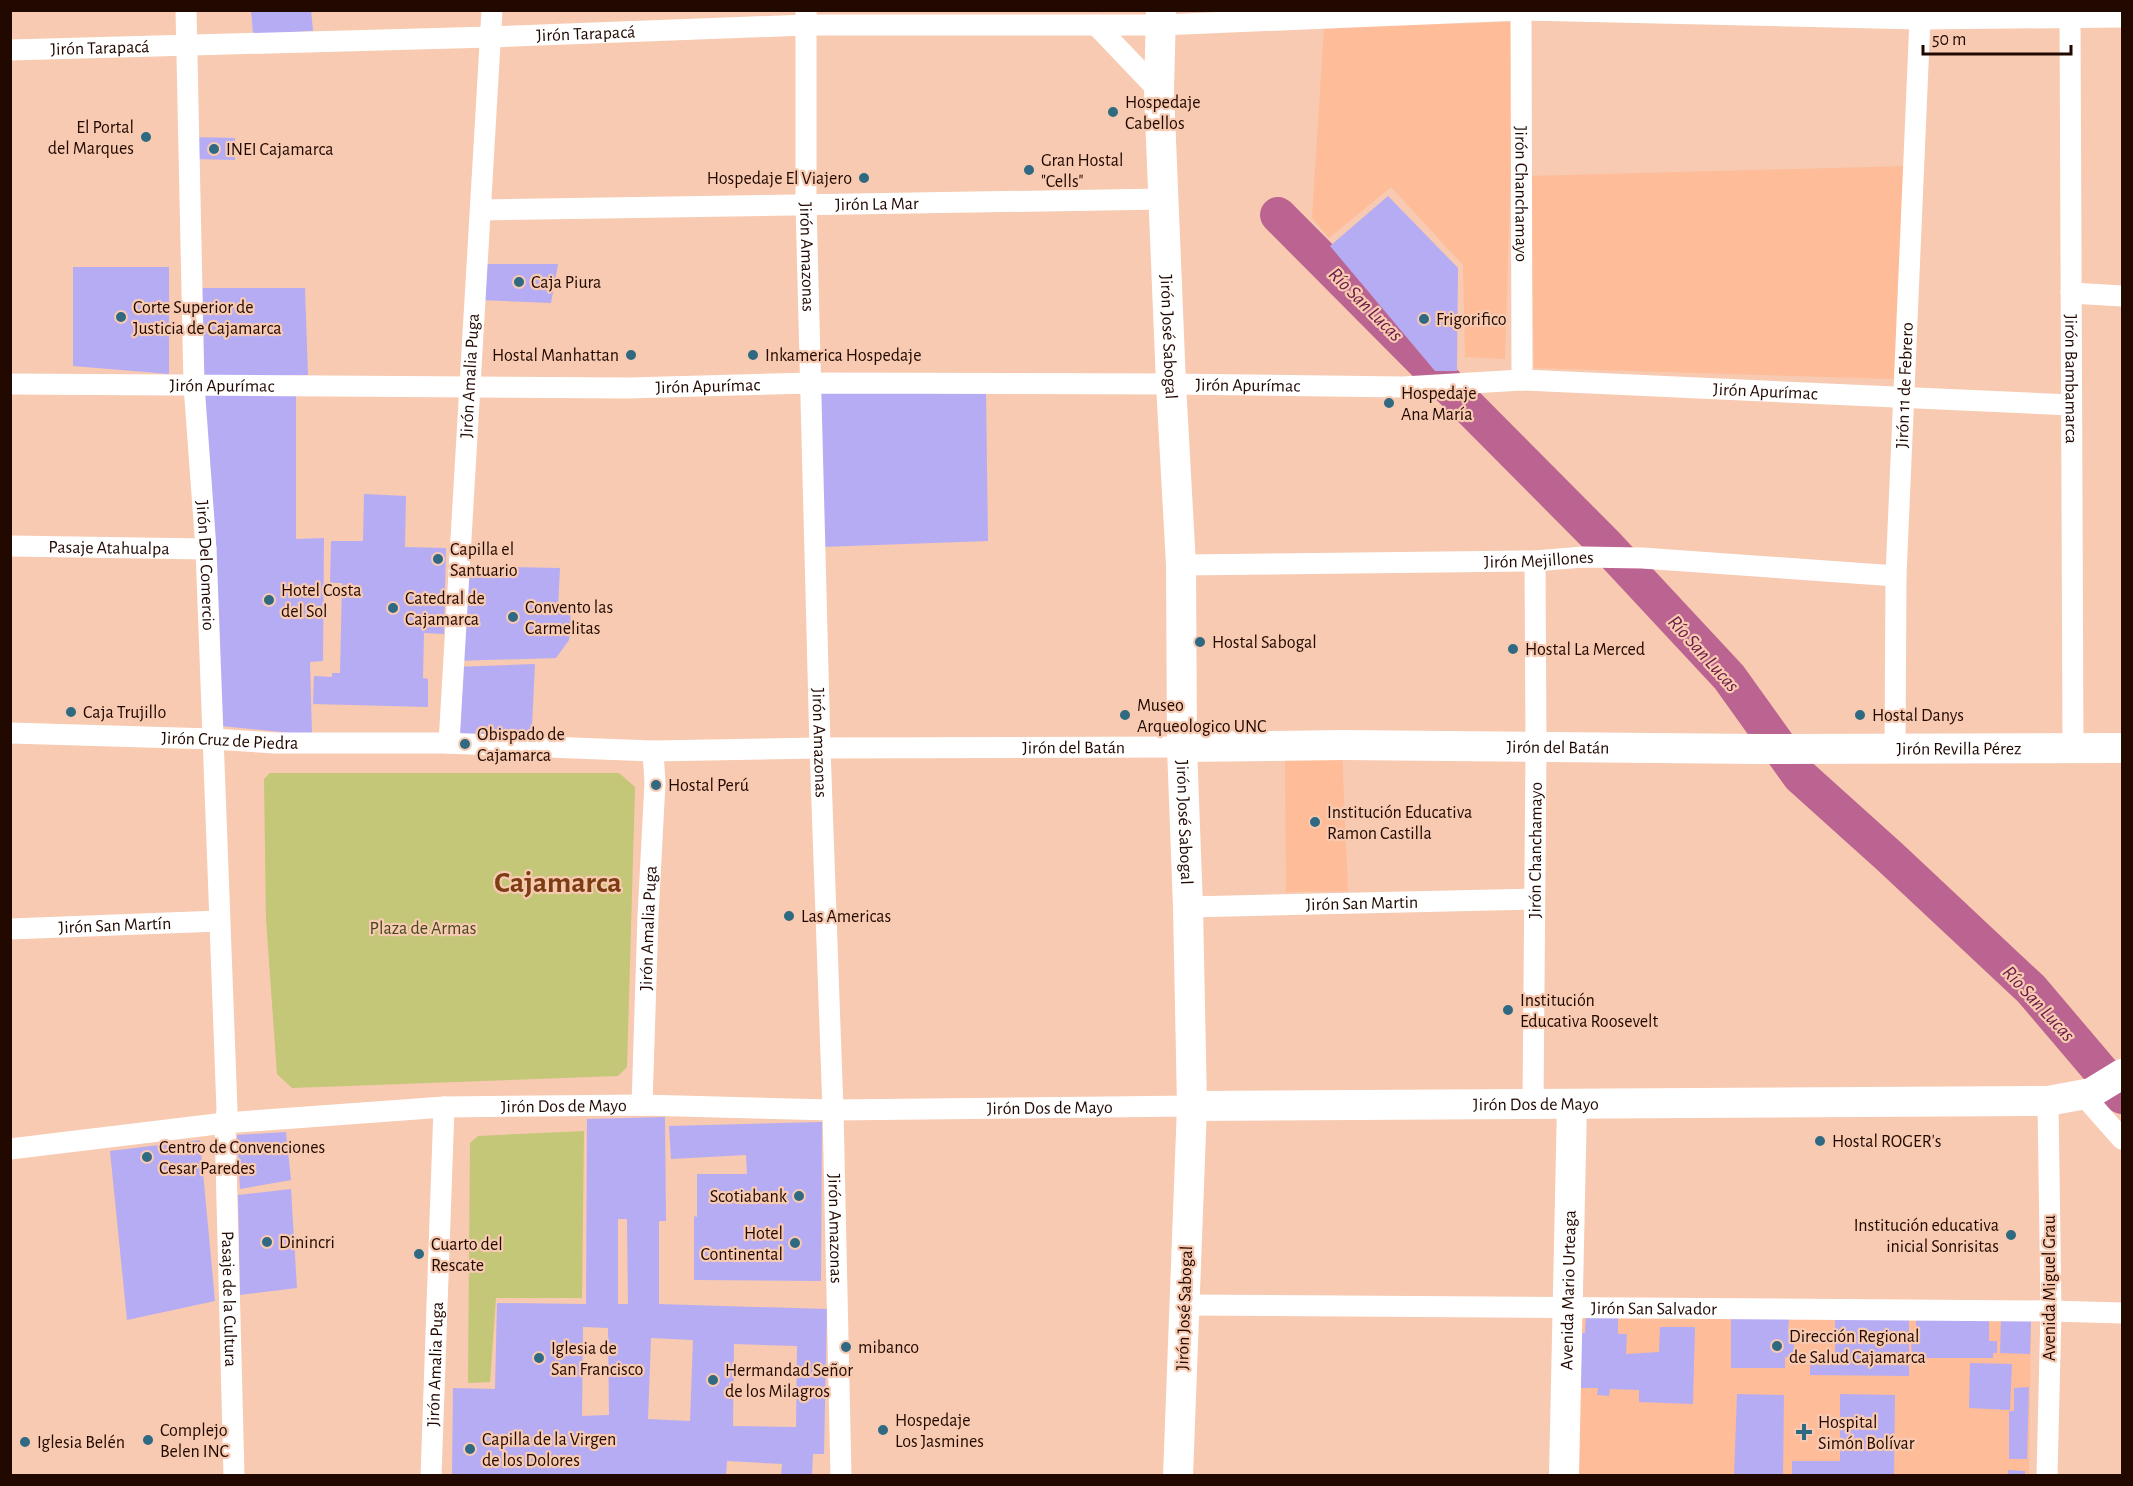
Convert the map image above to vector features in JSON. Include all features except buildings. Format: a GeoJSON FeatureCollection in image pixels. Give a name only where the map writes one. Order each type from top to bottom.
{"type":"FeatureCollection","features":[{"type":"Feature","properties":{"kind":"street","name":"Jirón Del Comercio"},"geometry":{"type":"LineString","coordinates":[[186,10],[194,385],[206,549],[227,1110],[225,1122]]}},
{"type":"Feature","properties":{"kind":"street","name":"Jirón Amalia Puga"},"geometry":{"type":"LineString","coordinates":[[449,743],[468,386],[492,10]]}},
{"type":"Feature","properties":{"kind":"street","name":"Jirón Tarapacá"},"geometry":{"type":"LineString","coordinates":[[10,50],[490,37],[806,18],[1096,25],[1161,18],[1521,10],[1920,19],[2070,14],[2122,17]]}},
{"type":"Feature","properties":{"kind":"street","name":"Jirón Chanchamayo"},"geometry":{"type":"LineString","coordinates":[[1521,10],[1522,380]]}},
{"type":"Feature","properties":{"kind":"street","name":"Jirón Bambamarca"},"geometry":{"type":"LineString","coordinates":[[2070,14],[2073,748]]}},
{"type":"Feature","properties":{"kind":"street","name":"Jirón Amazonas"},"geometry":{"type":"LineString","coordinates":[[806,18],[806,204],[820,748],[833,1110],[841,1476]]}},
{"type":"Feature","properties":{"kind":"street","name":"Jirón José Sabogal"},"geometry":{"type":"LineString","coordinates":[[1161,18],[1159,91],[1181,565],[1182,747],[1192,1106],[1178,1476]]}},
{"type":"Feature","properties":{"kind":"street","name":"Jirón 11 de Febrero"},"geometry":{"type":"LineString","coordinates":[[1895,749],[1896,576],[1902,397],[1920,19]]}},
{"type":"Feature","properties":{"kind":"street"},"geometry":{"type":"LineString","coordinates":[[1096,25],[1159,91]]}},
{"type":"Feature","properties":{"kind":"street","name":"Jirón La Mar"},"geometry":{"type":"LineString","coordinates":[[481,210],[1164,199]]}},
{"type":"Feature","properties":{"kind":"street"},"geometry":{"type":"LineString","coordinates":[[2071,292],[2122,296]]}},
{"type":"Feature","properties":{"kind":"street","name":"Jirón Apurímac"},"geometry":{"type":"LineString","coordinates":[[10,384],[629,388],[811,383],[1403,387],[1522,380],[2072,405]]}},
{"type":"Feature","properties":{"kind":"street","name":"Pasaje Atahualpa"},"geometry":{"type":"LineString","coordinates":[[10,546],[206,549]]}},
{"type":"Feature","properties":{"kind":"street","name":"Jirón Mejillones"},"geometry":{"type":"LineString","coordinates":[[1181,565],[1535,561],[1583,557],[1642,558],[1896,576]]}},
{"type":"Feature","properties":{"kind":"street","name":"Jirón Chanchamayo"},"geometry":{"type":"LineString","coordinates":[[1533,1104],[1535,561]]}},
{"type":"Feature","properties":{"kind":"street","name":"Jirón Cruz de Piedra"},"geometry":{"type":"LineString","coordinates":[[10,733],[275,743],[449,743]]}},
{"type":"Feature","properties":{"kind":"street","name":"Jirón del Batán"},"geometry":{"type":"LineString","coordinates":[[449,743],[653,751],[1344,745],[1781,748]]}},
{"type":"Feature","properties":{"kind":"street","name":"Jirón Revilla Pérez"},"geometry":{"type":"LineString","coordinates":[[1781,748],[2122,748]]}},
{"type":"Feature","properties":{"kind":"street","name":"Jirón Amalia Puga"},"geometry":{"type":"LineString","coordinates":[[642,1105],[655,783],[653,751]]}},
{"type":"Feature","properties":{"kind":"street","name":"Jirón San Martin"},"geometry":{"type":"LineString","coordinates":[[1188,907],[1534,898]]}},
{"type":"Feature","properties":{"kind":"street","name":"Jirón San Martín"},"geometry":{"type":"LineString","coordinates":[[10,929],[219,921]]}},
{"type":"Feature","properties":{"kind":"street"},"geometry":{"type":"LineString","coordinates":[[2122,1074],[2087,1094],[2122,1139]]}},
{"type":"Feature","properties":{"kind":"street","name":"Jirón Dos de Mayo"},"geometry":{"type":"LineString","coordinates":[[10,1149],[225,1122],[444,1107],[642,1105],[833,1110],[2048,1101],[2087,1094]]}},
{"type":"Feature","properties":{"kind":"street","name":"Avenida Miguel Grau"},"geometry":{"type":"LineString","coordinates":[[2047,1476],[2051,1311],[2048,1101]]}},
{"type":"Feature","properties":{"kind":"street","name":"Avenida Mario Urteaga"},"geometry":{"type":"LineString","coordinates":[[1564,1476],[1572,1104]]}},
{"type":"Feature","properties":{"kind":"street","name":"Jirón Amalia Puga"},"geometry":{"type":"LineString","coordinates":[[431,1476],[444,1107]]}},
{"type":"Feature","properties":{"kind":"street","name":"Pasaje de la Cultura"},"geometry":{"type":"LineString","coordinates":[[225,1122],[234,1476]]}},
{"type":"Feature","properties":{"kind":"street","name":"Jirón San Salvador"},"geometry":{"type":"LineString","coordinates":[[1184,1305],[2122,1313]]}},
{"type":"Feature","properties":{"kind":"shaded area"},"geometry":{"type":"Polygon","coordinates":[[[1515,22],[1505,359],[1465,357],[1463,265],[1391,187],[1329,238],[1312,218],[1324,28],[1515,22]]]}},
{"type":"Feature","properties":{"kind":"shaded area"},"geometry":{"type":"Polygon","coordinates":[[[1906,166],[1894,379],[1534,368],[1530,176],[1906,166]]]}},
{"type":"Feature","properties":{"kind":"shaded area","name":"Institución Educativa Ramon Castilla"},"geometry":{"type":"Polygon","coordinates":[[[1342,751],[1348,891],[1286,892],[1285,753],[1342,751]]]}},
{"type":"Feature","properties":{"kind":"shaded area","name":"Hospital Simón Bolívar"},"geometry":{"type":"Polygon","coordinates":[[[1581,1316],[2031,1321],[2029,1475],[1578,1476],[1581,1316]]]}},
{"type":"Feature","properties":{"kind":"green space","name":"Plaza de Armas"},"geometry":{"type":"Polygon","coordinates":[[[270,773],[619,773],[635,787],[627,1067],[618,1076],[292,1088],[277,1074],[266,919],[264,779],[270,773]]]}},
{"type":"Feature","properties":{"kind":"green space"},"geometry":{"type":"Polygon","coordinates":[[[584,1131],[582,1298],[496,1298],[490,1382],[468,1383],[470,1143],[478,1136],[584,1131]]]}},
{"type":"Feature","properties":{"kind":"waterway","name":"Río San Lucas"},"geometry":{"type":"LineString","coordinates":[[1278,215],[1607,546],[1729,677],[1800,776],[2031,989],[2122,1096]]}},
{"type":"Feature","properties":{"kind":"place","name":"Hospedaje Cabellos"},"geometry":{"type":"Point","coordinates":[1113,112]}},
{"type":"Feature","properties":{"kind":"place","name":"El Portal del Marques"},"geometry":{"type":"Point","coordinates":[146,137]}},
{"type":"Feature","properties":{"kind":"place","name":"INEI Cajamarca"},"geometry":{"type":"Point","coordinates":[214,149]}},
{"type":"Feature","properties":{"kind":"place","name":"Gran Hostal \"Cells\""},"geometry":{"type":"Point","coordinates":[1029,170]}},
{"type":"Feature","properties":{"kind":"place","name":"Hospedaje El Viajero"},"geometry":{"type":"Point","coordinates":[864,178]}},
{"type":"Feature","properties":{"kind":"place","name":"Caja Piura"},"geometry":{"type":"Point","coordinates":[519,282]}},
{"type":"Feature","properties":{"kind":"place","name":"Corte Superior de Justicia de Cajamarca"},"geometry":{"type":"Point","coordinates":[121,317]}},
{"type":"Feature","properties":{"kind":"place","name":"Frigorifico"},"geometry":{"type":"Point","coordinates":[1424,319]}},
{"type":"Feature","properties":{"kind":"place","name":"Hostal Manhattan"},"geometry":{"type":"Point","coordinates":[631,355]}},
{"type":"Feature","properties":{"kind":"place","name":"Inkamerica Hospedaje"},"geometry":{"type":"Point","coordinates":[753,355]}},
{"type":"Feature","properties":{"kind":"place","name":"Hospedaje Ana María"},"geometry":{"type":"Point","coordinates":[1389,403]}},
{"type":"Feature","properties":{"kind":"place","name":"Capilla el Santuario"},"geometry":{"type":"Point","coordinates":[438,559]}},
{"type":"Feature","properties":{"kind":"place","name":"Hotel Costa del Sol"},"geometry":{"type":"Point","coordinates":[269,600]}},
{"type":"Feature","properties":{"kind":"place","name":"Catedral de Cajamarca"},"geometry":{"type":"Point","coordinates":[393,608]}},
{"type":"Feature","properties":{"kind":"place","name":"Convento las Carmelitas"},"geometry":{"type":"Point","coordinates":[513,617]}},
{"type":"Feature","properties":{"kind":"place","name":"Hostal Sabogal"},"geometry":{"type":"Point","coordinates":[1200,642]}},
{"type":"Feature","properties":{"kind":"place","name":"Hostal La Merced"},"geometry":{"type":"Point","coordinates":[1513,649]}},
{"type":"Feature","properties":{"kind":"place","name":"Caja Trujillo"},"geometry":{"type":"Point","coordinates":[71,712]}},
{"type":"Feature","properties":{"kind":"place","name":"Museo Arqueologico UNC"},"geometry":{"type":"Point","coordinates":[1125,715]}},
{"type":"Feature","properties":{"kind":"place","name":"Hostal Danys"},"geometry":{"type":"Point","coordinates":[1860,715]}},
{"type":"Feature","properties":{"kind":"place","name":"Obispado de Cajamarca"},"geometry":{"type":"Point","coordinates":[465,744]}},
{"type":"Feature","properties":{"kind":"place","name":"Hostal Perú"},"geometry":{"type":"Point","coordinates":[656,785]}},
{"type":"Feature","properties":{"kind":"place","name":"Institución Educativa Ramon Castilla"},"geometry":{"type":"Point","coordinates":[1315,822]}},
{"type":"Feature","properties":{"kind":"place","name":"Las Americas"},"geometry":{"type":"Point","coordinates":[789,916]}},
{"type":"Feature","properties":{"kind":"place","name":"Institución Educativa Roosevelt"},"geometry":{"type":"Point","coordinates":[1508,1010]}},
{"type":"Feature","properties":{"kind":"place","name":"Hostal ROGER's"},"geometry":{"type":"Point","coordinates":[1820,1141]}},
{"type":"Feature","properties":{"kind":"place","name":"Centro de Convenciones Cesar Paredes"},"geometry":{"type":"Point","coordinates":[147,1157]}},
{"type":"Feature","properties":{"kind":"place","name":"Scotiabank"},"geometry":{"type":"Point","coordinates":[799,1196]}},
{"type":"Feature","properties":{"kind":"place","name":"Institución educativa inicial Sonrisitas"},"geometry":{"type":"Point","coordinates":[2011,1235]}},
{"type":"Feature","properties":{"kind":"place","name":"Dinincri"},"geometry":{"type":"Point","coordinates":[267,1242]}},
{"type":"Feature","properties":{"kind":"place","name":"Hotel Continental"},"geometry":{"type":"Point","coordinates":[795,1243]}},
{"type":"Feature","properties":{"kind":"place","name":"Cuarto del Rescate"},"geometry":{"type":"Point","coordinates":[419,1254]}},
{"type":"Feature","properties":{"kind":"place","name":"Dirección Regional de Salud Cajamarca"},"geometry":{"type":"Point","coordinates":[1777,1346]}},
{"type":"Feature","properties":{"kind":"place","name":"mibanco"},"geometry":{"type":"Point","coordinates":[846,1347]}},
{"type":"Feature","properties":{"kind":"place","name":"Iglesia de San Francisco"},"geometry":{"type":"Point","coordinates":[539,1358]}},
{"type":"Feature","properties":{"kind":"place","name":"Hermandad Señor de los Milagros"},"geometry":{"type":"Point","coordinates":[713,1380]}},
{"type":"Feature","properties":{"kind":"place","name":"Hospedaje Los Jasmines"},"geometry":{"type":"Point","coordinates":[883,1430]}},
{"type":"Feature","properties":{"kind":"place","name":"Hospital Simón Bolívar"},"geometry":{"type":"Point","coordinates":[1804,1432]}},
{"type":"Feature","properties":{"kind":"place","name":"Complejo Belen INC"},"geometry":{"type":"Point","coordinates":[148,1440]}},
{"type":"Feature","properties":{"kind":"place","name":"Iglesia Belén"},"geometry":{"type":"Point","coordinates":[25,1442]}},
{"type":"Feature","properties":{"kind":"place","name":"Capilla de la Virgen de los Dolores"},"geometry":{"type":"Point","coordinates":[470,1449]}},
{"type":"Feature","properties":{"kind":"district","name":"Cajamarca"},"geometry":{"type":"Point","coordinates":[558,882]}}]}
